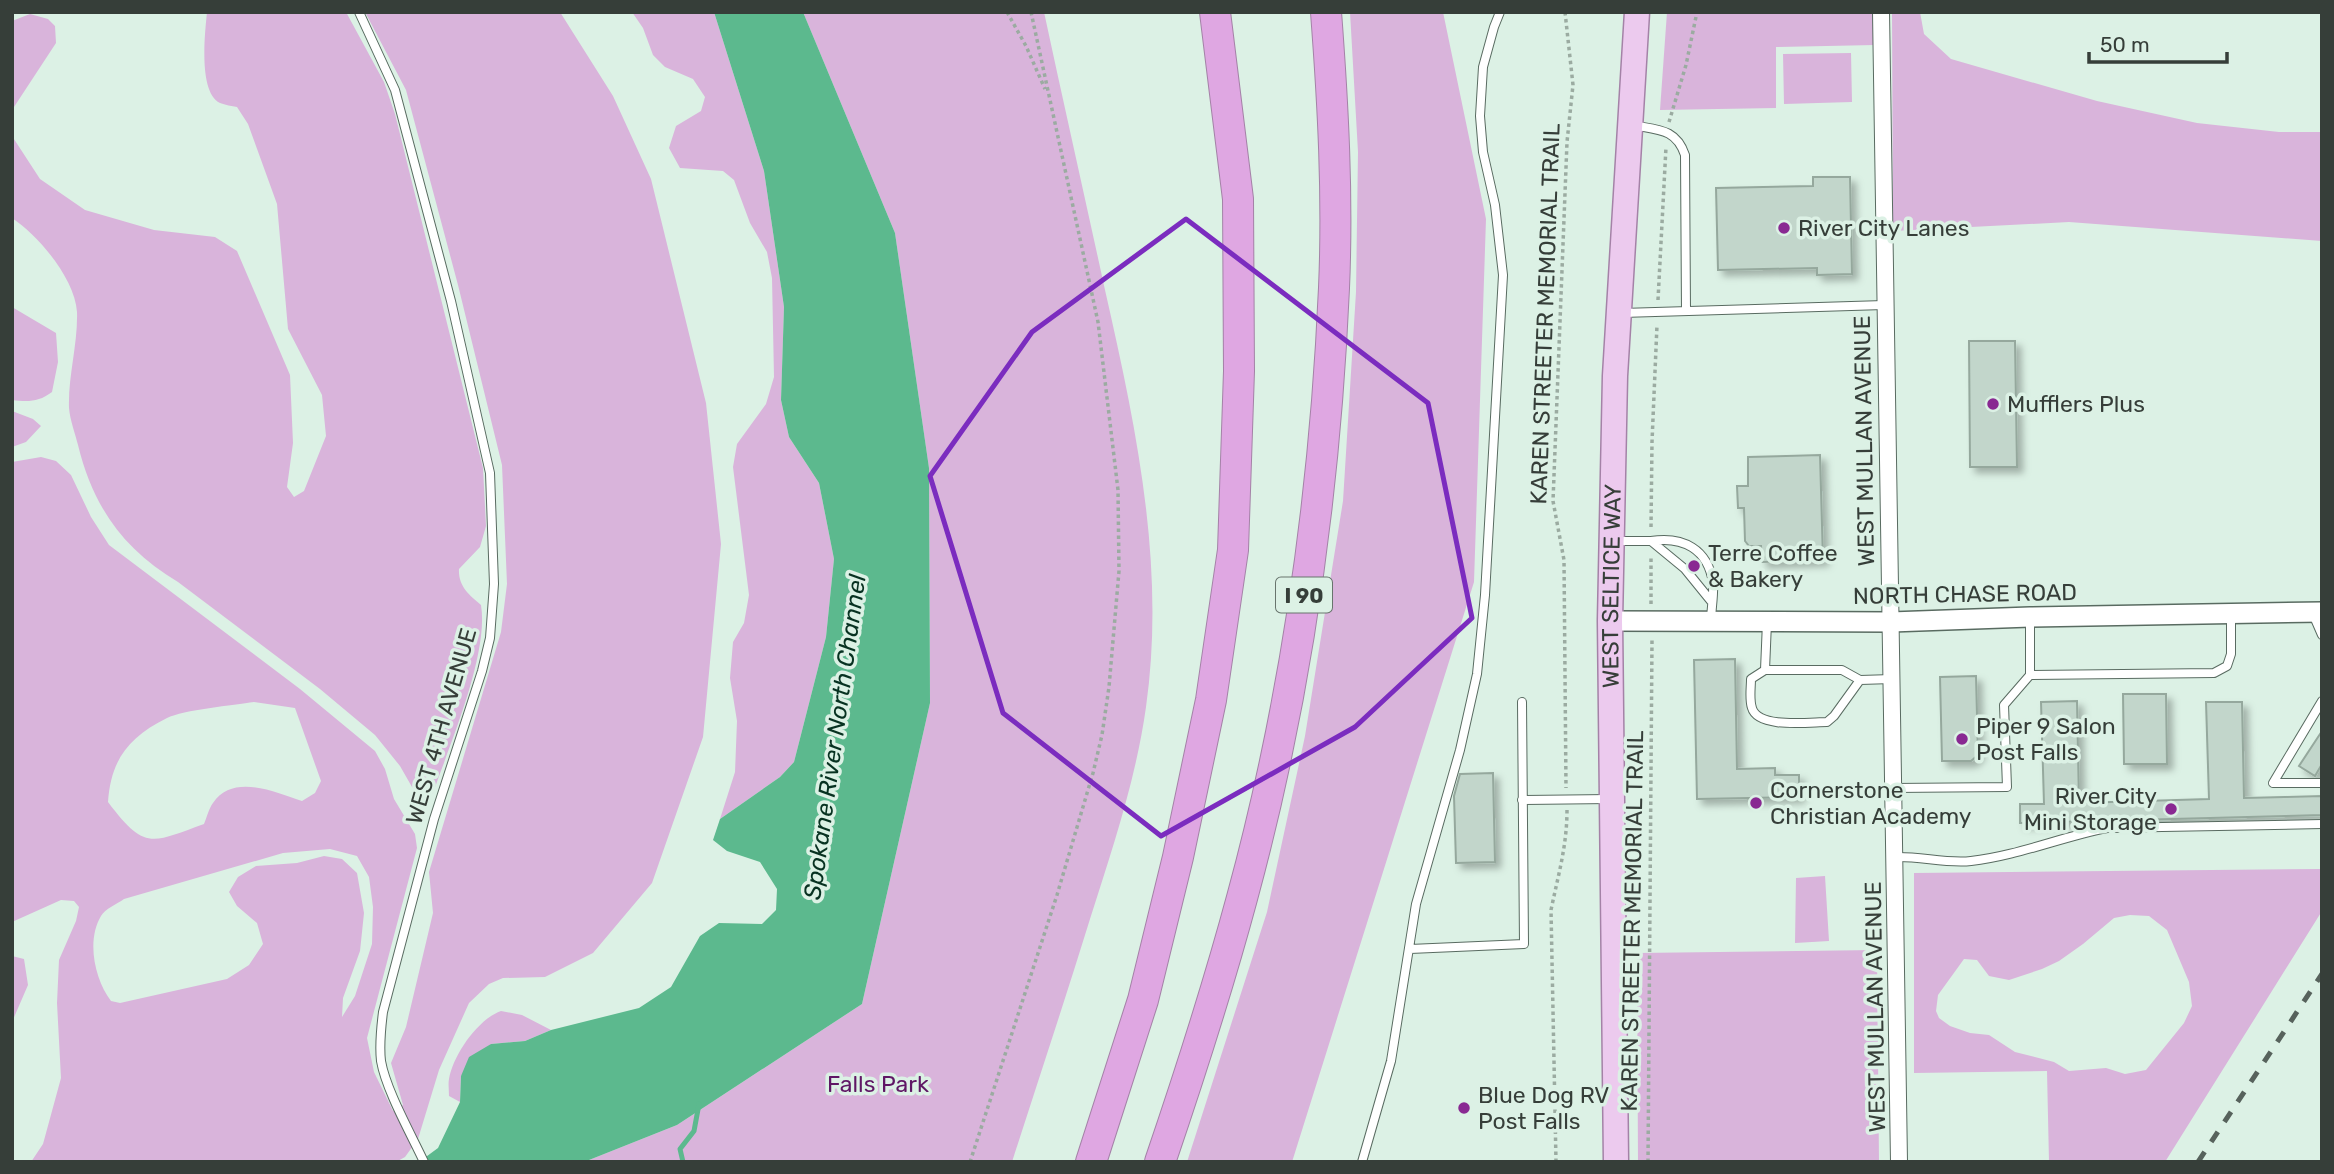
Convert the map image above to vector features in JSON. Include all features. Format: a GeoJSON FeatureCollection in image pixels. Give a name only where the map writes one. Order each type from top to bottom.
{"type":"FeatureCollection","features":[{"type":"Feature","properties":{"kind":"highway"},"geometry":{"type":"LineString","coordinates":[[1091,1162],[1143,1000],[1178,857],[1211,700],[1233,550],[1238,371],[1238,199],[1215,12]]}},
{"type":"Feature","properties":{"kind":"highway","name":"I 90"},"geometry":{"type":"LineString","coordinates":[[1163,1162],[1242,896],[1263,810],[1298,637],[1312,549],[1322,461],[1334,286],[1333,113],[1326,12]]}},
{"type":"Feature","properties":{"kind":"main road","name":"WEST SELTICE WAY"},"geometry":{"type":"LineString","coordinates":[[1616,1162],[1609,621],[1619,313],[1637,12]]}},
{"type":"Feature","properties":{"kind":"street","name":"WEST MULLAN AVENUE"},"geometry":{"type":"LineString","coordinates":[[1881,12],[1899,1162]]}},
{"type":"Feature","properties":{"kind":"street","name":"NORTH CHASE ROAD"},"geometry":{"type":"LineString","coordinates":[[1609,621],[1891,622],[2317,612]]}},
{"type":"Feature","properties":{"kind":"lane","name":"WEST 4TH AVENUE"},"geometry":{"type":"LineString","coordinates":[[359,12],[395,90],[451,301],[490,473],[494,584],[490,638],[433,819],[383,1012],[380,1041],[385,1077],[424,1162]]}},
{"type":"Feature","properties":{"kind":"lane"},"geometry":{"type":"LineString","coordinates":[[1362,1162],[1391,1061],[1416,904],[1460,750],[1477,674],[1485,594],[1503,275],[1495,205],[1483,152],[1480,116],[1483,67],[1500,12]]}},
{"type":"Feature","properties":{"kind":"lane"},"geometry":{"type":"LineString","coordinates":[[1629,124],[1667,132],[1680,141],[1685,155],[1686,311]]}},
{"type":"Feature","properties":{"kind":"lane"},"geometry":{"type":"LineString","coordinates":[[1619,313],[1884,305]]}},
{"type":"Feature","properties":{"kind":"lane"},"geometry":{"type":"LineString","coordinates":[[1612,541],[1668,538],[1682,541],[1700,554],[1709,567],[1713,585],[1711,622]]}},
{"type":"Feature","properties":{"kind":"lane"},"geometry":{"type":"LineString","coordinates":[[1651,541],[1685,569],[1711,601]]}},
{"type":"Feature","properties":{"kind":"lane"},"geometry":{"type":"LineString","coordinates":[[2317,612],[2322,635]]}},
{"type":"Feature","properties":{"kind":"lane"},"geometry":{"type":"LineString","coordinates":[[2030,675],[2214,673],[2227,666],[2231,654],[2231,613]]}},
{"type":"Feature","properties":{"kind":"lane"},"geometry":{"type":"LineString","coordinates":[[1894,788],[2007,787],[2004,705],[2030,675],[2030,617]]}},
{"type":"Feature","properties":{"kind":"lane"},"geometry":{"type":"LineString","coordinates":[[1765,670],[1767,622]]}},
{"type":"Feature","properties":{"kind":"lane"},"geometry":{"type":"LineString","coordinates":[[1860,680],[1827,722],[1778,722],[1763,718],[1755,713],[1752,707],[1751,679],[1765,670],[1842,670],[1860,680],[1892,679]]}},
{"type":"Feature","properties":{"kind":"lane"},"geometry":{"type":"LineString","coordinates":[[2322,701],[2273,783],[2322,783]]}},
{"type":"Feature","properties":{"kind":"lane"},"geometry":{"type":"LineString","coordinates":[[1410,949],[1524,944],[1521,702]]}},
{"type":"Feature","properties":{"kind":"lane"},"geometry":{"type":"LineString","coordinates":[[1522,800],[1611,799]]}},
{"type":"Feature","properties":{"kind":"lane"},"geometry":{"type":"LineString","coordinates":[[1895,857],[1916,856],[1966,862],[2012,853],[2072,834],[2107,828],[2322,824]]}},
{"type":"Feature","properties":{"kind":"path"},"geometry":{"type":"LineString","coordinates":[[1007,12],[1026,46],[1048,96]]}},
{"type":"Feature","properties":{"kind":"path"},"geometry":{"type":"LineString","coordinates":[[970,1162],[1057,895],[1093,774],[1109,687],[1119,581],[1118,490],[1098,322],[1031,12]]}},
{"type":"Feature","properties":{"kind":"path","name":"KAREN STREETER MEMORIAL TRAIL"},"geometry":{"type":"LineString","coordinates":[[1556,1162],[1551,911],[1565,852],[1567,800],[1564,560],[1553,501],[1567,142],[1573,85],[1565,12]]}},
{"type":"Feature","properties":{"kind":"path","name":"KAREN STREETER MEMORIAL TRAIL"},"geometry":{"type":"LineString","coordinates":[[1648,1162],[1652,442],[1667,132],[1686,65],[1697,12]]}},
{"type":"Feature","properties":{"kind":"highlighted area"},"geometry":{"type":"Polygon","coordinates":[[[1186,219],[1428,403],[1472,618],[1355,727],[1161,836],[1003,713],[930,476],[1032,332],[1186,219]]]}},
{"type":"Feature","properties":{"kind":"green space"},"geometry":{"type":"Polygon","coordinates":[[[207,12],[346,12],[384,82],[395,114],[483,468],[486,526],[480,547],[459,569],[462,585],[481,605],[482,625],[474,673],[433,793],[425,796],[412,787],[400,766],[375,735],[320,689],[142,556],[113,525],[92,488],[70,413],[69,396],[77,324],[75,299],[54,259],[12,218],[12,136],[40,179],[85,210],[154,230],[215,237],[237,251],[290,375],[293,443],[287,487],[294,497],[304,491],[326,436],[322,395],[288,329],[277,204],[248,124],[237,107],[220,103],[208,87],[205,61],[207,12]]]}},
{"type":"Feature","properties":{"kind":"green space"},"geometry":{"type":"Polygon","coordinates":[[[365,12],[560,12],[613,96],[651,179],[706,403],[721,544],[703,737],[652,883],[593,953],[545,977],[503,978],[489,984],[469,1003],[439,1070],[418,1139],[405,1157],[396,1162],[31,1162],[43,1144],[61,1078],[57,1003],[59,960],[76,921],[79,907],[74,901],[61,900],[12,922],[12,462],[41,457],[56,461],[71,475],[91,517],[109,545],[300,689],[375,751],[385,769],[394,799],[415,834],[417,848],[367,1038],[374,1072],[393,1111],[403,1105],[391,1063],[406,1027],[433,913],[429,872],[501,632],[507,584],[502,465],[406,90],[365,12]],[[254,702],[175,715],[142,733],[124,751],[118,762],[113,773],[108,802],[131,829],[141,836],[160,838],[204,824],[213,803],[221,794],[232,789],[255,787],[302,801],[315,793],[321,781],[295,708],[254,702]],[[330,849],[283,853],[124,899],[108,909],[96,926],[93,948],[97,971],[105,992],[111,1001],[120,1003],[227,979],[249,965],[263,944],[257,923],[237,906],[229,892],[238,877],[256,866],[297,863],[324,856],[342,859],[357,873],[364,913],[360,951],[343,998],[342,1017],[355,996],[372,944],[373,907],[369,877],[357,856],[330,849]]]}},
{"type":"Feature","properties":{"kind":"green space"},"geometry":{"type":"Polygon","coordinates":[[[632,12],[714,12],[764,171],[784,307],[781,400],[789,437],[819,483],[834,559],[826,637],[794,762],[780,777],[720,819],[735,772],[737,721],[730,678],[733,642],[744,623],[749,595],[733,467],[737,444],[766,404],[774,377],[772,278],[767,252],[750,223],[734,180],[723,171],[680,168],[669,148],[676,126],[701,111],[705,97],[693,79],[665,67],[653,55],[643,28],[632,12]]]}},
{"type":"Feature","properties":{"kind":"green space","name":"Falls Park"},"geometry":{"type":"Polygon","coordinates":[[[803,12],[1044,12],[1127,393],[1145,497],[1152,602],[1151,654],[1142,734],[1115,841],[1012,1162],[584,1162],[677,1125],[862,1004],[930,703],[929,468],[895,233],[803,12]]]}},
{"type":"Feature","properties":{"kind":"green space"},"geometry":{"type":"Polygon","coordinates":[[[1350,12],[1443,12],[1486,219],[1474,582],[1292,1162],[1187,1162],[1267,912],[1305,736],[1343,501],[1356,292],[1358,152],[1350,12]]]}},
{"type":"Feature","properties":{"kind":"green space"},"geometry":{"type":"Polygon","coordinates":[[[1667,12],[1874,12],[1875,45],[1776,47],[1776,108],[1660,110],[1667,12]]]}},
{"type":"Feature","properties":{"kind":"green space"},"geometry":{"type":"Polygon","coordinates":[[[1892,12],[1920,12],[1924,34],[1951,59],[2097,101],[2197,123],[2279,132],[2322,132],[2322,241],[2069,222],[1893,231],[1892,12]]]}},
{"type":"Feature","properties":{"kind":"green space"},"geometry":{"type":"Polygon","coordinates":[[[30,14],[48,19],[55,26],[56,43],[14,107],[12,124],[12,21],[30,14]]]}},
{"type":"Feature","properties":{"kind":"green space"},"geometry":{"type":"Polygon","coordinates":[[[1851,53],[1852,102],[1784,104],[1783,54],[1851,53]]]}},
{"type":"Feature","properties":{"kind":"green space"},"geometry":{"type":"Polygon","coordinates":[[[12,307],[56,333],[58,362],[52,392],[38,399],[12,400],[12,307]]]}},
{"type":"Feature","properties":{"kind":"green space"},"geometry":{"type":"Polygon","coordinates":[[[12,411],[33,419],[41,426],[26,442],[12,447],[12,411]]]}},
{"type":"Feature","properties":{"kind":"green space"},"geometry":{"type":"Polygon","coordinates":[[[2322,869],[2322,911],[2165,1162],[2049,1162],[2047,1071],[1914,1073],[1914,873],[2322,869]],[[2149,916],[2114,918],[2059,961],[2009,980],[1989,976],[1977,960],[1964,959],[1938,995],[1936,1011],[1939,1018],[1950,1026],[1970,1033],[1989,1035],[2015,1052],[2054,1062],[2069,1071],[2106,1068],[2125,1074],[2146,1070],[2184,1023],[2192,1006],[2189,982],[2167,930],[2149,916]]]}},
{"type":"Feature","properties":{"kind":"green space"},"geometry":{"type":"Polygon","coordinates":[[[1825,876],[1829,941],[1795,943],[1796,878],[1825,876]]]}},
{"type":"Feature","properties":{"kind":"green space"},"geometry":{"type":"Polygon","coordinates":[[[1877,950],[1879,1162],[1638,1162],[1637,953],[1877,950]]]}},
{"type":"Feature","properties":{"kind":"green space"},"geometry":{"type":"Polygon","coordinates":[[[12,956],[24,959],[28,985],[12,1022],[12,956]]]}},
{"type":"Feature","properties":{"kind":"green space"},"geometry":{"type":"Polygon","coordinates":[[[501,1011],[522,1015],[551,1030],[525,1041],[491,1044],[461,1076],[460,1102],[449,1096],[451,1070],[461,1049],[475,1030],[501,1011]]]}},
{"type":"Feature","properties":{"kind":"water","name":"Spokane River North Channel"},"geometry":{"type":"Polygon","coordinates":[[[714,12],[803,12],[895,233],[929,468],[930,703],[862,1004],[677,1125],[584,1162],[419,1162],[438,1148],[460,1102],[461,1076],[469,1057],[491,1044],[525,1041],[551,1030],[639,1008],[671,987],[700,936],[719,923],[762,924],[776,910],[777,889],[760,862],[727,851],[713,840],[720,819],[780,777],[794,762],[826,637],[834,559],[819,483],[789,437],[781,400],[784,307],[764,171],[714,12]]]}},
{"type":"Feature","properties":{"kind":"building","name":"River City Lanes"},"geometry":{"type":"Polygon","coordinates":[[[1813,177],[1850,177],[1852,274],[1817,275],[1817,268],[1718,270],[1716,188],[1813,186],[1813,177]]]}},
{"type":"Feature","properties":{"kind":"building","name":"Mufflers Plus"},"geometry":{"type":"Polygon","coordinates":[[[1969,341],[2015,341],[2017,467],[1970,467],[1969,341]]]}},
{"type":"Feature","properties":{"kind":"building"},"geometry":{"type":"Polygon","coordinates":[[[1820,455],[1823,560],[1762,562],[1761,546],[1749,546],[1745,541],[1744,508],[1738,508],[1737,486],[1748,486],[1748,457],[1820,455]]]}},
{"type":"Feature","properties":{"kind":"building"},"geometry":{"type":"Polygon","coordinates":[[[1735,659],[1737,769],[1775,768],[1775,775],[1799,775],[1799,797],[1697,799],[1694,660],[1735,659]]]}},
{"type":"Feature","properties":{"kind":"building"},"geometry":{"type":"Polygon","coordinates":[[[1976,676],[1978,755],[1971,761],[1942,761],[1940,677],[1976,676]]]}},
{"type":"Feature","properties":{"kind":"building"},"geometry":{"type":"Polygon","coordinates":[[[2123,694],[2166,694],[2167,764],[2124,764],[2123,694]]]}},
{"type":"Feature","properties":{"kind":"building"},"geometry":{"type":"Polygon","coordinates":[[[2077,701],[2079,803],[2209,799],[2206,702],[2242,702],[2244,798],[2322,796],[2322,815],[2020,823],[2020,804],[2044,804],[2041,702],[2077,701]]]}},
{"type":"Feature","properties":{"kind":"building"},"geometry":{"type":"Polygon","coordinates":[[[2322,731],[2322,764],[2315,776],[2299,766],[2322,731]]]}},
{"type":"Feature","properties":{"kind":"building"},"geometry":{"type":"Polygon","coordinates":[[[1493,773],[1495,862],[1456,863],[1454,796],[1460,774],[1493,773]]]}},
{"type":"Feature","properties":{"kind":"waterway"},"geometry":{"type":"LineString","coordinates":[[683,1162],[680,1149],[694,1131],[699,1104]]}},
{"type":"Feature","properties":{"kind":"railway"},"geometry":{"type":"LineString","coordinates":[[2198,1162],[2322,974]]}},
{"type":"Feature","properties":{"kind":"place","name":"River City Lanes"},"geometry":{"type":"Point","coordinates":[1784,228]}},
{"type":"Feature","properties":{"kind":"place","name":"Mufflers Plus"},"geometry":{"type":"Point","coordinates":[1993,404]}},
{"type":"Feature","properties":{"kind":"place","name":"Terre Coffee & Bakery"},"geometry":{"type":"Point","coordinates":[1694,566]}},
{"type":"Feature","properties":{"kind":"place","name":"Piper 9 Salon Post Falls"},"geometry":{"type":"Point","coordinates":[1962,739]}},
{"type":"Feature","properties":{"kind":"place","name":"Cornerstone Christian Academy"},"geometry":{"type":"Point","coordinates":[1756,803]}},
{"type":"Feature","properties":{"kind":"place","name":"River City Mini Storage"},"geometry":{"type":"Point","coordinates":[2171,809]}},
{"type":"Feature","properties":{"kind":"place","name":"Blue Dog RV Post Falls"},"geometry":{"type":"Point","coordinates":[1464,1108]}}]}
